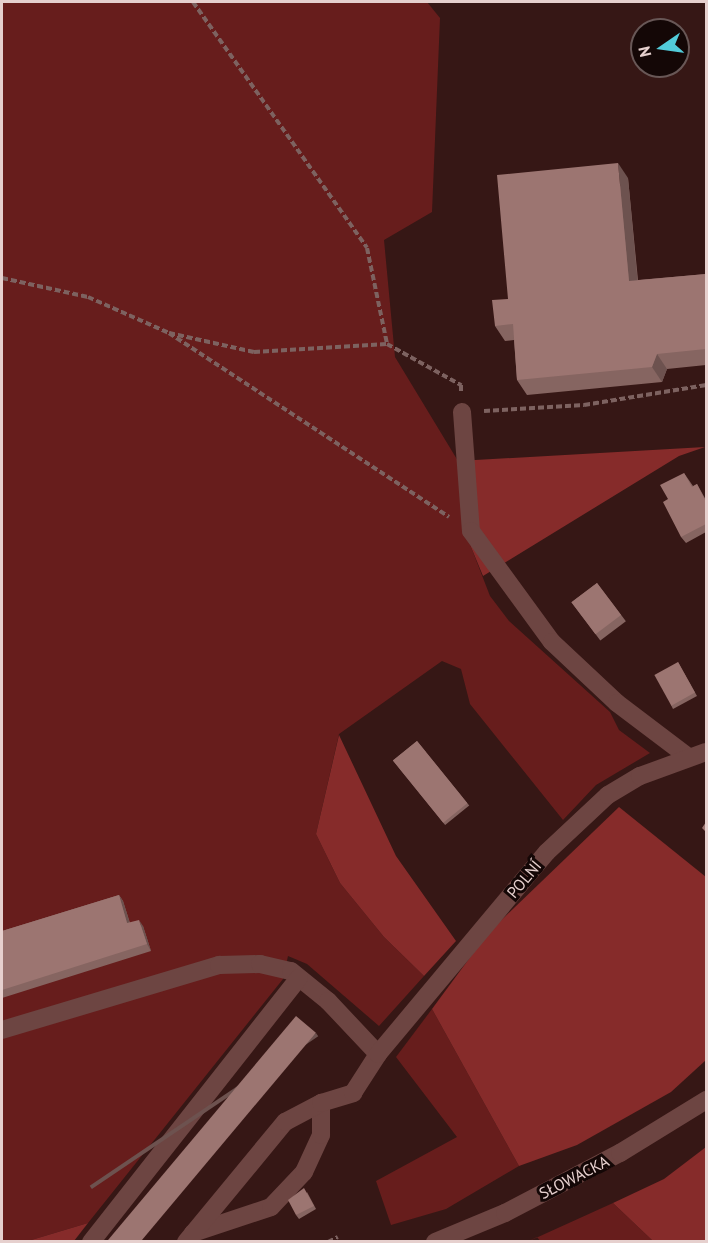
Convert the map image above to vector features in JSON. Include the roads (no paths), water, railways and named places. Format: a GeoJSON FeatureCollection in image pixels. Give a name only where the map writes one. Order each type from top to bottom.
{"type":"FeatureCollection","features":[{"type":"Feature","properties":{"kind":"street"},"geometry":{"type":"LineString","coordinates":[[462,412],[471,531],[552,642],[617,703],[687,756]]}},
{"type":"Feature","properties":{"kind":"street","name":"POLNÍ"},"geometry":{"type":"LineString","coordinates":[[190,1237],[285,1122],[321,1103],[353,1093],[378,1054],[547,852],[609,795],[640,776],[687,756],[706,752]]}},
{"type":"Feature","properties":{"kind":"street"},"geometry":{"type":"LineString","coordinates":[[2,1030],[219,965],[260,964],[291,971],[328,1001],[378,1054]]}},
{"type":"Feature","properties":{"kind":"street"},"geometry":{"type":"LineString","coordinates":[[91,1242],[299,978]]}},
{"type":"Feature","properties":{"kind":"street","name":"SŁOWACKA"},"geometry":{"type":"LineString","coordinates":[[435,1242],[505,1212],[599,1164],[706,1100]]}},
{"type":"Feature","properties":{"kind":"street"},"geometry":{"type":"LineString","coordinates":[[190,1237],[271,1207],[304,1172],[321,1135],[321,1103]]}}]}
